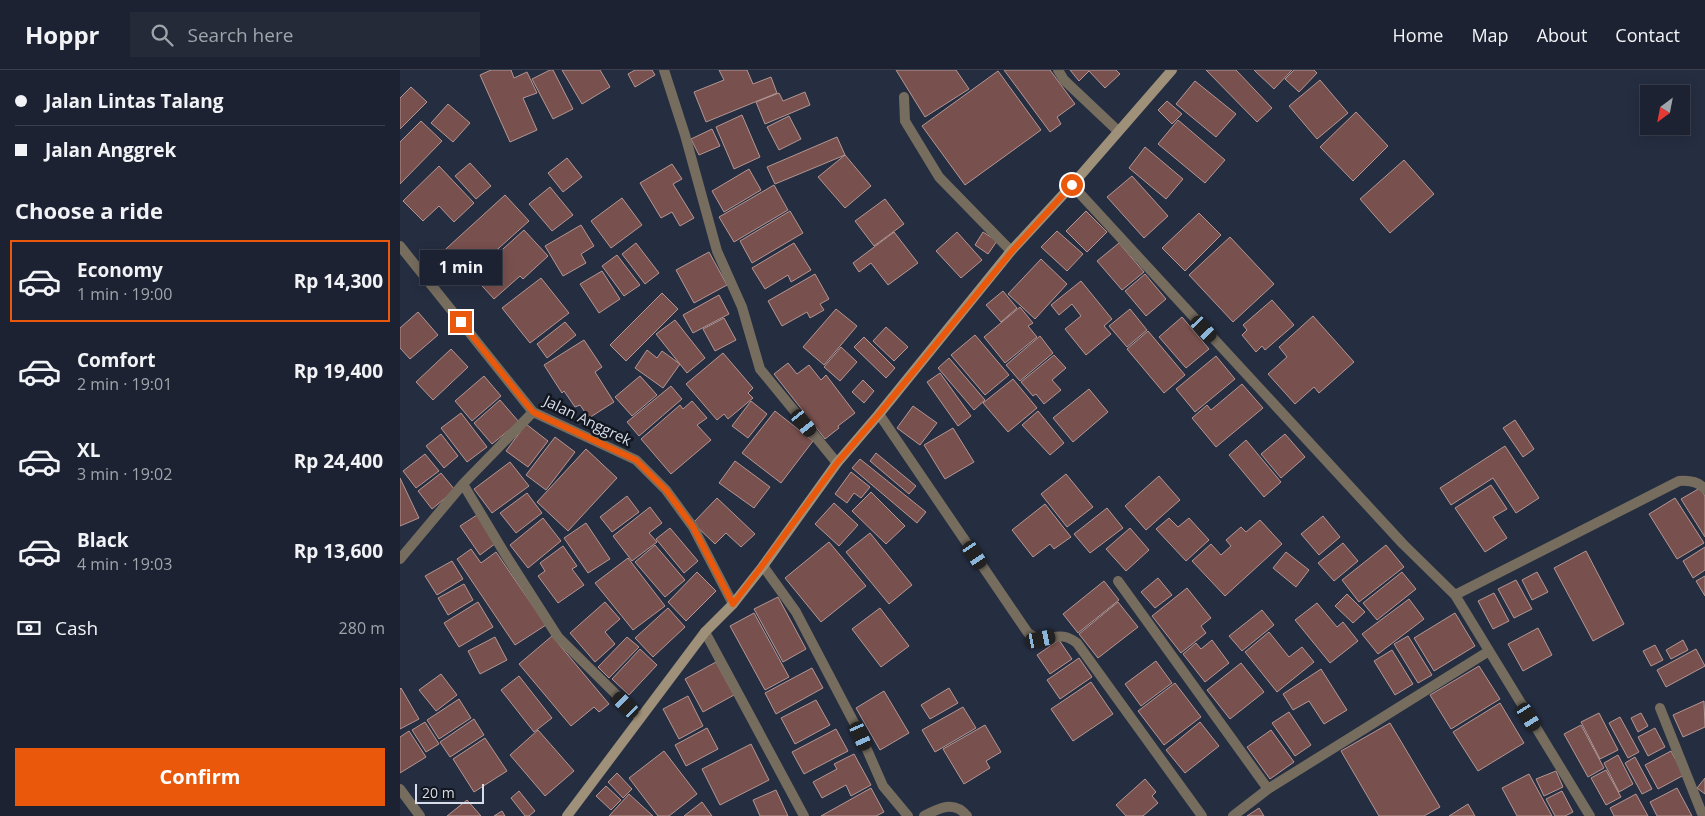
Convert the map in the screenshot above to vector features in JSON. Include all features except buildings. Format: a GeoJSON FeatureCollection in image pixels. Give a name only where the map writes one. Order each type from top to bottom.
{"type":"FeatureCollection","features":[{"type":"Feature","properties":{"kind":"street"},"geometry":{"type":"LineString","coordinates":[[664,70],[686,135],[717,251],[742,307],[760,369],[837,463]]}},
{"type":"Feature","properties":{"kind":"street"},"geometry":{"type":"LineString","coordinates":[[1058,70],[1064,80],[1118,131]]}},
{"type":"Feature","properties":{"kind":"street"},"geometry":{"type":"LineString","coordinates":[[567,816],[705,632],[733,604],[837,463],[1012,251],[1172,70]]}},
{"type":"Feature","properties":{"kind":"street"},"geometry":{"type":"LineString","coordinates":[[904,97],[905,121],[939,177],[1012,251]]}},
{"type":"Feature","properties":{"kind":"street"},"geometry":{"type":"LineString","coordinates":[[1072,185],[1403,544],[1455,595],[1590,816]]}},
{"type":"Feature","properties":{"kind":"street","name":"Jalan Anggrek"},"geometry":{"type":"LineString","coordinates":[[400,247],[533,412],[636,460],[666,490],[693,527],[733,604]]}},
{"type":"Feature","properties":{"kind":"street"},"geometry":{"type":"LineString","coordinates":[[400,559],[463,484],[533,412]]}},
{"type":"Feature","properties":{"kind":"street"},"geometry":{"type":"LineString","coordinates":[[879,414],[1028,633],[1034,638],[1041,639],[1060,635],[1070,637],[1077,643],[1202,816]]}},
{"type":"Feature","properties":{"kind":"street"},"geometry":{"type":"LineString","coordinates":[[1455,595],[1679,481],[1689,480],[1700,484],[1705,489]]}},
{"type":"Feature","properties":{"kind":"street"},"geometry":{"type":"LineString","coordinates":[[463,484],[558,637],[640,718]]}},
{"type":"Feature","properties":{"kind":"street"},"geometry":{"type":"LineString","coordinates":[[762,566],[796,612],[861,736],[883,786],[908,816]]}},
{"type":"Feature","properties":{"kind":"street"},"geometry":{"type":"LineString","coordinates":[[1118,581],[1268,789]]}},
{"type":"Feature","properties":{"kind":"street"},"geometry":{"type":"LineString","coordinates":[[705,632],[804,816]]}},
{"type":"Feature","properties":{"kind":"street"},"geometry":{"type":"LineString","coordinates":[[1233,816],[1268,789],[1489,650]]}},
{"type":"Feature","properties":{"kind":"street"},"geometry":{"type":"LineString","coordinates":[[1660,708],[1703,816]]}},
{"type":"Feature","properties":{"kind":"street"},"geometry":{"type":"LineString","coordinates":[[400,789],[420,816]]}},
{"type":"Feature","properties":{"kind":"street"},"geometry":{"type":"LineString","coordinates":[[924,816],[941,807],[952,807],[963,811],[967,816]]}},
{"type":"Feature","properties":{"kind":"route"},"geometry":{"type":"LineString","coordinates":[[461,322],[533,412],[636,460],[666,490],[693,527],[733,604],[837,463],[1012,251],[1072,185]]}}]}
